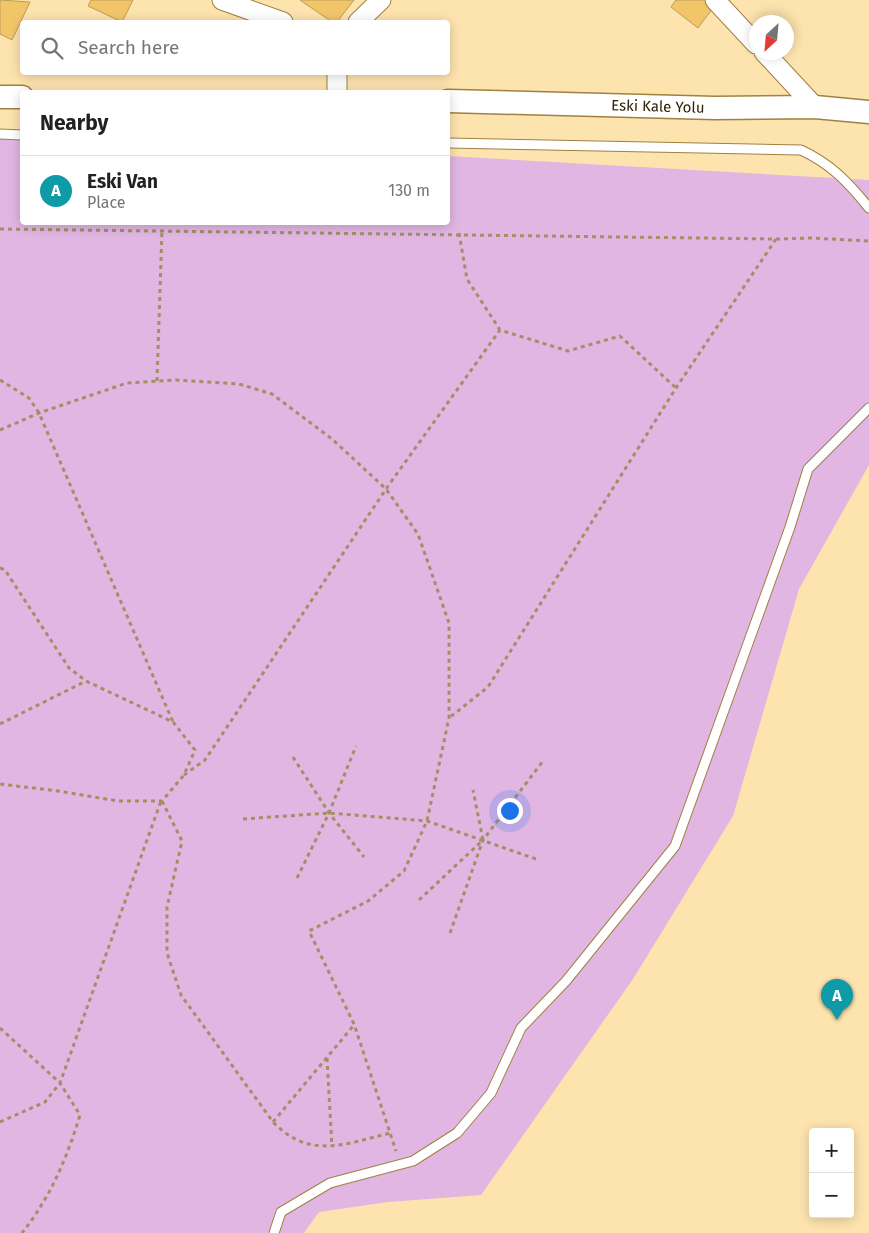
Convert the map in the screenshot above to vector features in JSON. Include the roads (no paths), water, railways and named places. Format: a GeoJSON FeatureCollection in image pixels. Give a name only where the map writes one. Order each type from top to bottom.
{"type":"FeatureCollection","features":[{"type":"Feature","properties":{"kind":"street"},"geometry":{"type":"LineString","coordinates":[[222,0],[277,20]]}},
{"type":"Feature","properties":{"kind":"street"},"geometry":{"type":"LineString","coordinates":[[360,20],[381,0]]}},
{"type":"Feature","properties":{"kind":"street"},"geometry":{"type":"LineString","coordinates":[[715,0],[749,36]]}},
{"type":"Feature","properties":{"kind":"street"},"geometry":{"type":"LineString","coordinates":[[771,60],[815,107]]}},
{"type":"Feature","properties":{"kind":"street"},"geometry":{"type":"LineString","coordinates":[[337,75],[337,90]]}},
{"type":"Feature","properties":{"kind":"street"},"geometry":{"type":"LineString","coordinates":[[0,97],[20,97]]}},
{"type":"Feature","properties":{"kind":"street","name":"Eski Kale Yolu"},"geometry":{"type":"LineString","coordinates":[[450,101],[715,108],[815,107],[869,112]]}},
{"type":"Feature","properties":{"kind":"lane"},"geometry":{"type":"LineString","coordinates":[[0,134],[20,135]]}},
{"type":"Feature","properties":{"kind":"lane"},"geometry":{"type":"LineString","coordinates":[[450,143],[801,150],[823,160],[850,184],[869,208]]}},
{"type":"Feature","properties":{"kind":"lane"},"geometry":{"type":"LineString","coordinates":[[274,1233],[281,1212],[330,1183],[412,1161],[457,1133],[491,1094],[522,1028],[566,981],[675,846],[758,617],[808,469],[869,408]]}},
{"type":"Feature","properties":{"kind":"place","name":"Eski Van"},"geometry":{"type":"Point","coordinates":[837,1020]}}]}
